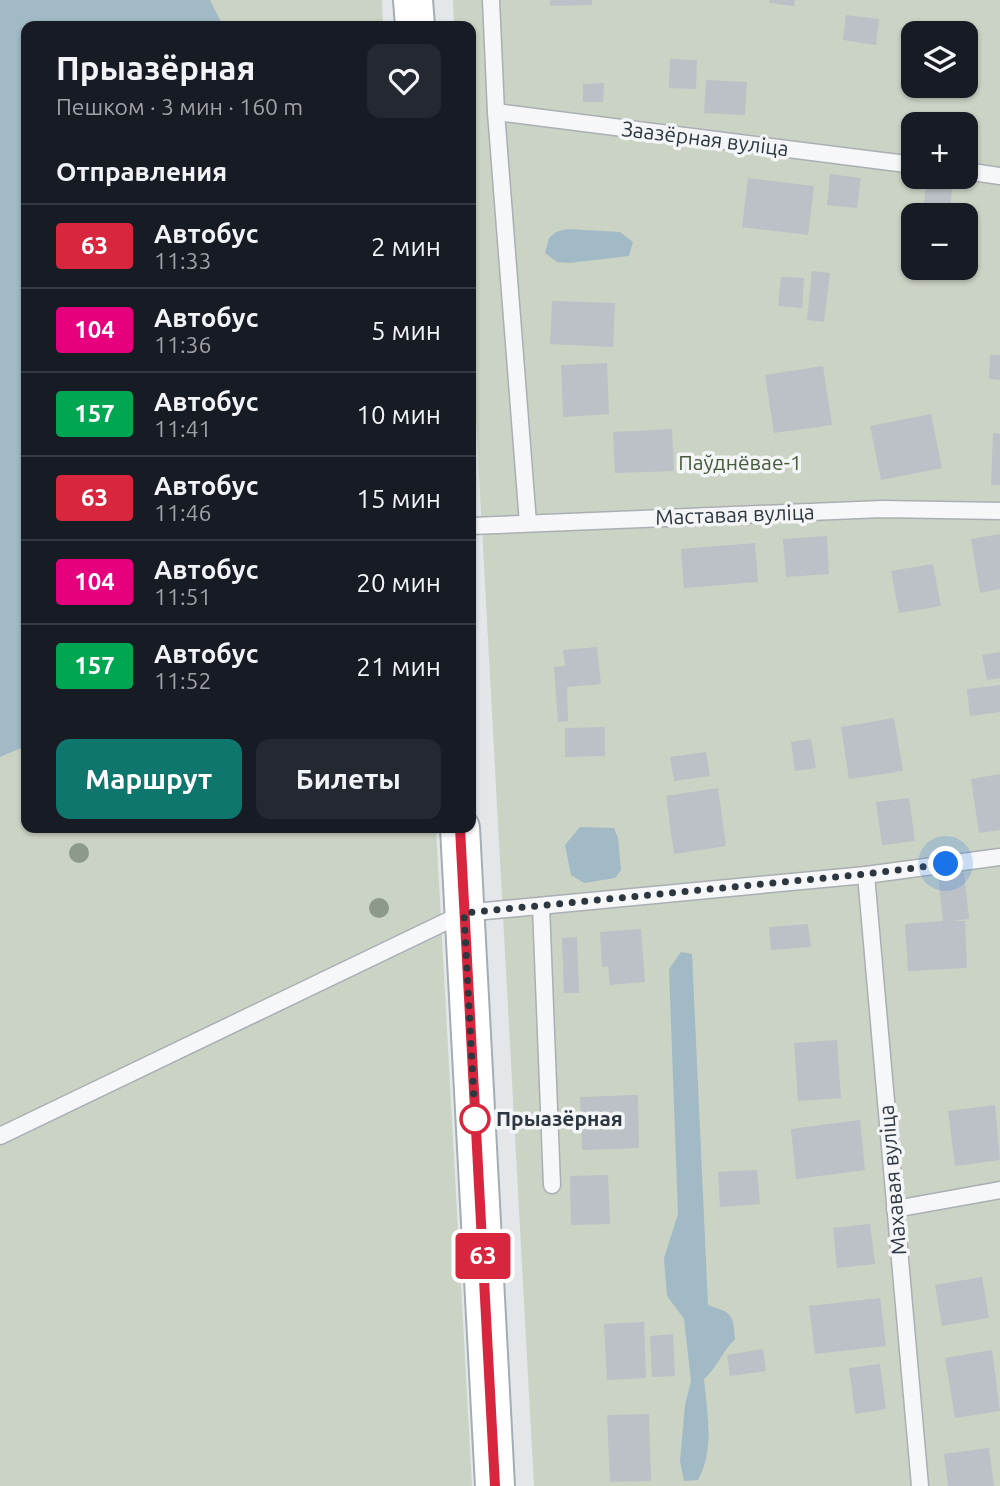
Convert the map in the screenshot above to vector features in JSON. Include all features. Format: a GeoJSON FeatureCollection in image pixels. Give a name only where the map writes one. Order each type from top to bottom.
{"type":"FeatureCollection","features":[{"type":"Feature","properties":{"kind":"main road"},"geometry":{"type":"LineString","coordinates":[[413,0],[415,21]]}},
{"type":"Feature","properties":{"kind":"main road"},"geometry":{"type":"LineString","coordinates":[[460,833],[495,1486]]}},
{"type":"Feature","properties":{"kind":"lane"},"geometry":{"type":"LineString","coordinates":[[491,0],[496,112],[528,523]]}},
{"type":"Feature","properties":{"kind":"lane","name":"Заазёрная вуліца"},"geometry":{"type":"LineString","coordinates":[[496,112],[901,163]]}},
{"type":"Feature","properties":{"kind":"lane"},"geometry":{"type":"LineString","coordinates":[[978,173],[1000,176]]}},
{"type":"Feature","properties":{"kind":"lane","name":"Маставая вуліца"},"geometry":{"type":"LineString","coordinates":[[476,526],[882,509],[1000,511]]}},
{"type":"Feature","properties":{"kind":"lane"},"geometry":{"type":"LineString","coordinates":[[0,1136],[464,913],[866,874],[1000,857]]}},
{"type":"Feature","properties":{"kind":"lane","name":"Махавая вуліца"},"geometry":{"type":"LineString","coordinates":[[866,874],[920,1486]]}},
{"type":"Feature","properties":{"kind":"lane"},"geometry":{"type":"LineString","coordinates":[[541,906],[552,1185]]}},
{"type":"Feature","properties":{"kind":"lane"},"geometry":{"type":"LineString","coordinates":[[895,1209],[1000,1190]]}},
{"type":"Feature","properties":{"kind":"green space"},"geometry":{"type":"Polygon","coordinates":[[[0,0],[382,0],[383,21],[21,21],[21,833],[436,833],[472,1486],[0,1486],[0,0]]]}},
{"type":"Feature","properties":{"kind":"green space","name":"Паўднёвае-1"},"geometry":{"type":"Polygon","coordinates":[[[453,0],[1000,0],[1000,1486],[534,1486],[476,419],[476,21],[454,21],[453,0]]]}},
{"type":"Feature","properties":{"kind":"water"},"geometry":{"type":"Polygon","coordinates":[[[0,0],[210,0],[220,21],[21,21],[21,748],[0,757],[0,0]]]}},
{"type":"Feature","properties":{"kind":"water"},"geometry":{"type":"Polygon","coordinates":[[[567,229],[620,232],[633,242],[629,256],[557,262],[545,253],[549,238],[556,232],[567,229]]]}},
{"type":"Feature","properties":{"kind":"water"},"geometry":{"type":"Polygon","coordinates":[[[580,827],[614,828],[618,838],[621,870],[615,878],[584,883],[571,875],[565,845],[580,827]]]}},
{"type":"Feature","properties":{"kind":"water"},"geometry":{"type":"Polygon","coordinates":[[[681,952],[692,954],[708,1305],[730,1315],[735,1339],[704,1379],[707,1456],[698,1480],[684,1481],[680,1461],[685,1405],[691,1381],[684,1319],[667,1296],[664,1258],[678,1214],[669,969],[681,952]]]}},
{"type":"Feature","properties":{"kind":"building"},"geometry":{"type":"Polygon","coordinates":[[[550,0],[592,0],[592,5],[550,6],[550,0]]]}},
{"type":"Feature","properties":{"kind":"building"},"geometry":{"type":"Polygon","coordinates":[[[770,0],[795,0],[794,6],[769,3],[770,0]]]}},
{"type":"Feature","properties":{"kind":"building"},"geometry":{"type":"Polygon","coordinates":[[[846,15],[879,19],[876,45],[843,40],[846,15]]]}},
{"type":"Feature","properties":{"kind":"building"},"geometry":{"type":"Polygon","coordinates":[[[670,59],[697,60],[696,89],[669,88],[670,59]]]}},
{"type":"Feature","properties":{"kind":"building"},"geometry":{"type":"Polygon","coordinates":[[[706,80],[747,82],[745,115],[704,113],[706,80]]]}},
{"type":"Feature","properties":{"kind":"building"},"geometry":{"type":"Polygon","coordinates":[[[604,83],[603,102],[583,102],[583,84],[604,83]]]}},
{"type":"Feature","properties":{"kind":"building"},"geometry":{"type":"Polygon","coordinates":[[[830,174],[861,178],[857,208],[827,205],[830,174]]]}},
{"type":"Feature","properties":{"kind":"building"},"geometry":{"type":"Polygon","coordinates":[[[748,178],[814,186],[808,235],[742,227],[748,178]]]}},
{"type":"Feature","properties":{"kind":"building"},"geometry":{"type":"Polygon","coordinates":[[[926,189],[952,189],[951,203],[924,203],[926,189]]]}},
{"type":"Feature","properties":{"kind":"building"},"geometry":{"type":"Polygon","coordinates":[[[812,271],[830,273],[824,322],[807,320],[812,271]]]}},
{"type":"Feature","properties":{"kind":"building"},"geometry":{"type":"Polygon","coordinates":[[[781,277],[804,278],[802,308],[778,306],[781,277]]]}},
{"type":"Feature","properties":{"kind":"building"},"geometry":{"type":"Polygon","coordinates":[[[552,301],[615,303],[613,347],[550,344],[552,301]]]}},
{"type":"Feature","properties":{"kind":"building"},"geometry":{"type":"Polygon","coordinates":[[[990,355],[1000,355],[1000,380],[989,379],[990,355]]]}},
{"type":"Feature","properties":{"kind":"building"},"geometry":{"type":"Polygon","coordinates":[[[607,363],[609,414],[563,417],[561,365],[607,363]]]}},
{"type":"Feature","properties":{"kind":"building"},"geometry":{"type":"Polygon","coordinates":[[[823,366],[832,425],[774,433],[765,375],[823,366]]]}},
{"type":"Feature","properties":{"kind":"building"},"geometry":{"type":"Polygon","coordinates":[[[931,414],[942,468],[881,480],[870,426],[931,414]]]}},
{"type":"Feature","properties":{"kind":"building"},"geometry":{"type":"Polygon","coordinates":[[[672,429],[674,471],[615,473],[613,432],[672,429]]]}},
{"type":"Feature","properties":{"kind":"building"},"geometry":{"type":"Polygon","coordinates":[[[993,433],[1000,434],[1000,485],[991,485],[993,433]]]}},
{"type":"Feature","properties":{"kind":"building"},"geometry":{"type":"Polygon","coordinates":[[[1000,534],[1000,589],[980,593],[971,539],[1000,534]]]}},
{"type":"Feature","properties":{"kind":"building"},"geometry":{"type":"Polygon","coordinates":[[[827,536],[829,574],[786,577],[783,539],[827,536]]]}},
{"type":"Feature","properties":{"kind":"building"},"geometry":{"type":"Polygon","coordinates":[[[755,543],[758,582],[684,588],[681,549],[755,543]]]}},
{"type":"Feature","properties":{"kind":"building"},"geometry":{"type":"Polygon","coordinates":[[[933,564],[941,606],[899,613],[891,571],[933,564]]]}},
{"type":"Feature","properties":{"kind":"building"},"geometry":{"type":"Polygon","coordinates":[[[597,647],[601,684],[567,687],[568,721],[558,722],[554,667],[565,666],[563,650],[597,647]]]}},
{"type":"Feature","properties":{"kind":"building"},"geometry":{"type":"Polygon","coordinates":[[[1000,652],[1000,678],[987,680],[982,655],[1000,652]]]}},
{"type":"Feature","properties":{"kind":"building"},"geometry":{"type":"Polygon","coordinates":[[[1000,685],[1000,712],[970,716],[967,689],[1000,685]]]}},
{"type":"Feature","properties":{"kind":"building"},"geometry":{"type":"Polygon","coordinates":[[[894,718],[903,771],[849,779],[841,727],[894,718]]]}},
{"type":"Feature","properties":{"kind":"building"},"geometry":{"type":"Polygon","coordinates":[[[605,727],[605,756],[565,757],[565,728],[605,727]]]}},
{"type":"Feature","properties":{"kind":"building"},"geometry":{"type":"Polygon","coordinates":[[[811,739],[816,768],[795,771],[791,742],[811,739]]]}},
{"type":"Feature","properties":{"kind":"building"},"geometry":{"type":"Polygon","coordinates":[[[706,752],[710,776],[674,781],[670,757],[706,752]]]}},
{"type":"Feature","properties":{"kind":"building"},"geometry":{"type":"Polygon","coordinates":[[[1000,774],[1000,830],[979,833],[971,779],[1000,774]]]}},
{"type":"Feature","properties":{"kind":"building"},"geometry":{"type":"Polygon","coordinates":[[[718,788],[726,846],[674,854],[666,796],[718,788]]]}},
{"type":"Feature","properties":{"kind":"building"},"geometry":{"type":"Polygon","coordinates":[[[909,798],[915,841],[882,845],[876,802],[909,798]]]}},
{"type":"Feature","properties":{"kind":"building"},"geometry":{"type":"Polygon","coordinates":[[[964,872],[969,919],[952,921],[965,921],[967,968],[908,971],[905,924],[943,921],[938,875],[964,872]]]}},
{"type":"Feature","properties":{"kind":"building"},"geometry":{"type":"Polygon","coordinates":[[[808,924],[811,947],[771,950],[769,927],[808,924]]]}},
{"type":"Feature","properties":{"kind":"building"},"geometry":{"type":"Polygon","coordinates":[[[641,929],[645,982],[610,985],[608,966],[602,967],[600,932],[641,929]]]}},
{"type":"Feature","properties":{"kind":"building"},"geometry":{"type":"Polygon","coordinates":[[[577,937],[579,993],[564,993],[562,938],[577,937]]]}},
{"type":"Feature","properties":{"kind":"building"},"geometry":{"type":"Polygon","coordinates":[[[837,1040],[841,1098],[798,1101],[794,1043],[837,1040]]]}},
{"type":"Feature","properties":{"kind":"building"},"geometry":{"type":"Polygon","coordinates":[[[638,1095],[639,1148],[582,1150],[580,1097],[638,1095]]]}},
{"type":"Feature","properties":{"kind":"building"},"geometry":{"type":"Polygon","coordinates":[[[995,1105],[1000,1160],[955,1166],[948,1111],[995,1105]]]}},
{"type":"Feature","properties":{"kind":"building"},"geometry":{"type":"Polygon","coordinates":[[[860,1120],[865,1170],[796,1179],[791,1129],[860,1120]]]}},
{"type":"Feature","properties":{"kind":"building"},"geometry":{"type":"Polygon","coordinates":[[[757,1170],[760,1204],[720,1207],[718,1172],[757,1170]]]}},
{"type":"Feature","properties":{"kind":"building"},"geometry":{"type":"Polygon","coordinates":[[[608,1175],[610,1224],[571,1225],[570,1176],[608,1175]]]}},
{"type":"Feature","properties":{"kind":"building"},"geometry":{"type":"Polygon","coordinates":[[[870,1224],[875,1264],[837,1268],[833,1228],[870,1224]]]}},
{"type":"Feature","properties":{"kind":"building"},"geometry":{"type":"Polygon","coordinates":[[[982,1277],[989,1318],[942,1326],[935,1285],[982,1277]]]}},
{"type":"Feature","properties":{"kind":"building"},"geometry":{"type":"Polygon","coordinates":[[[880,1298],[886,1346],[815,1354],[809,1306],[880,1298]]]}},
{"type":"Feature","properties":{"kind":"building"},"geometry":{"type":"Polygon","coordinates":[[[644,1322],[646,1378],[607,1380],[604,1324],[644,1322]]]}},
{"type":"Feature","properties":{"kind":"building"},"geometry":{"type":"Polygon","coordinates":[[[673,1334],[675,1376],[652,1377],[650,1336],[673,1334]]]}},
{"type":"Feature","properties":{"kind":"building"},"geometry":{"type":"Polygon","coordinates":[[[763,1349],[766,1371],[730,1376],[727,1355],[763,1349]]]}},
{"type":"Feature","properties":{"kind":"building"},"geometry":{"type":"Polygon","coordinates":[[[992,1350],[1000,1411],[955,1418],[945,1358],[992,1350]]]}},
{"type":"Feature","properties":{"kind":"building"},"geometry":{"type":"Polygon","coordinates":[[[880,1364],[886,1409],[855,1414],[849,1368],[880,1364]]]}},
{"type":"Feature","properties":{"kind":"building"},"geometry":{"type":"Polygon","coordinates":[[[649,1414],[651,1481],[610,1482],[607,1415],[649,1414]]]}},
{"type":"Feature","properties":{"kind":"building"},"geometry":{"type":"Polygon","coordinates":[[[989,1448],[994,1486],[948,1486],[944,1454],[989,1448]]]}},
{"type":"Feature","properties":{"kind":"bus line","name":"63"},"geometry":{"type":"LineString","coordinates":[[460,833],[495,1486]]}},
{"type":"Feature","properties":{"kind":"place","name":"Прыазёрная"},"geometry":{"type":"Point","coordinates":[475,1119]}},
{"type":"Feature","properties":{"kind":"route"},"geometry":{"type":"LineString","coordinates":[[475,1119],[464,913],[946,864]]}}]}
